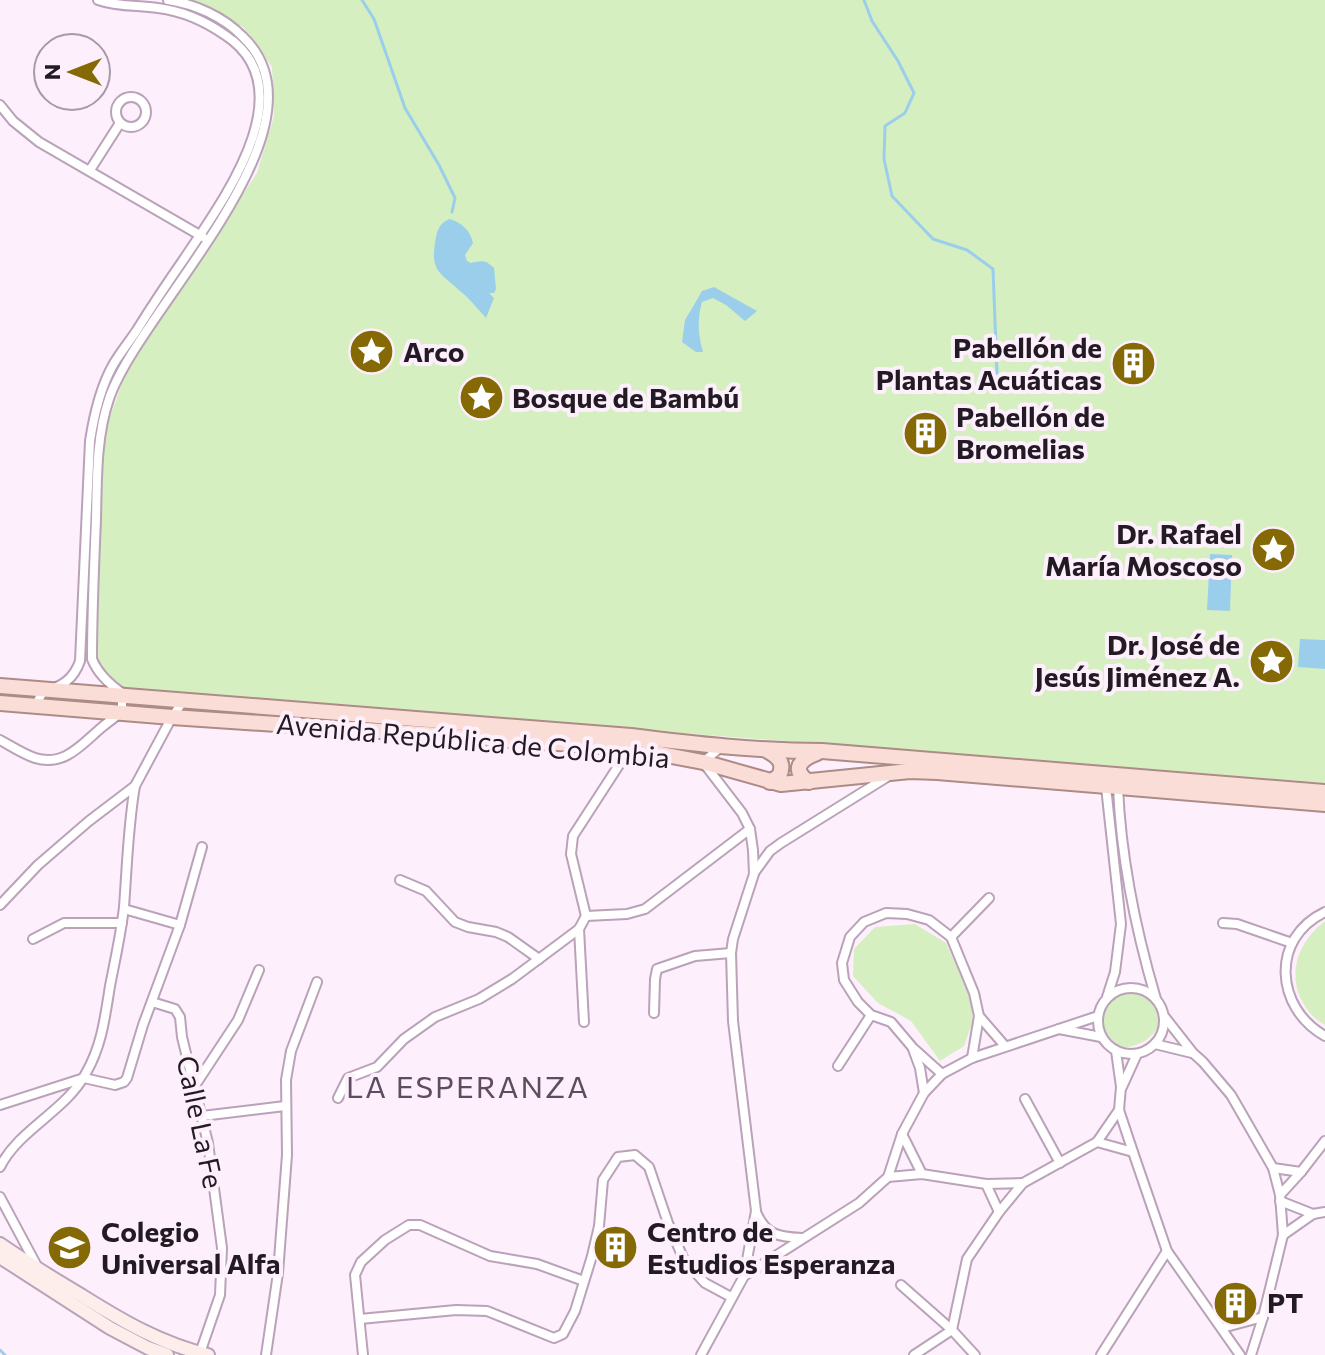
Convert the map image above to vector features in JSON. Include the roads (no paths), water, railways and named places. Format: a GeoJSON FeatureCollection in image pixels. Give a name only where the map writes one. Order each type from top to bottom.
{"type":"FeatureCollection","features":[{"type":"Feature","properties":{"kind":"main road","name":"Avenida República de Colombia"},"geometry":{"type":"LineString","coordinates":[[0,686],[616,735],[768,751],[822,751],[1325,792]]}},
{"type":"Feature","properties":{"kind":"main road","name":"Avenida República de Colombia"},"geometry":{"type":"LineString","coordinates":[[0,703],[630,748],[703,762],[781,784],[910,771],[1325,804]]}},
{"type":"Feature","properties":{"kind":"main road"},"geometry":{"type":"LineString","coordinates":[[768,751],[782,763],[779,776],[770,782]]}},
{"type":"Feature","properties":{"kind":"main road"},"geometry":{"type":"LineString","coordinates":[[809,782],[799,774],[800,763],[822,751]]}},
{"type":"Feature","properties":{"kind":"main road"},"geometry":{"type":"LineString","coordinates":[[0,1244],[137,1329],[204,1354]]}},
{"type":"Feature","properties":{"kind":"main road"},"geometry":{"type":"LineString","coordinates":[[0,1257],[110,1328],[167,1355]]}},
{"type":"Feature","properties":{"kind":"street"},"geometry":{"type":"LineString","coordinates":[[98,0],[122,6],[171,10],[194,18],[236,43],[256,72],[259,111],[250,143],[204,237]]}},
{"type":"Feature","properties":{"kind":"street"},"geometry":{"type":"LineString","coordinates":[[35,706],[44,690],[64,683],[80,661],[84,551],[93,470],[109,399],[132,345],[240,188],[259,146],[269,104],[267,77],[258,53],[235,29],[208,13],[179,1],[168,0]]}},
{"type":"Feature","properties":{"kind":"street"},"geometry":{"type":"LineString","coordinates":[[0,105],[13,121],[39,142],[204,237]]}},
{"type":"Feature","properties":{"kind":"street"},"geometry":{"type":"LineString","coordinates":[[90,170],[120,123]]}},
{"type":"Feature","properties":{"kind":"street"},"geometry":{"type":"LineString","coordinates":[[0,740],[39,759],[53,760],[78,750],[122,712],[123,694],[108,684],[92,659],[95,552],[93,470]]}},
{"type":"Feature","properties":{"kind":"street"},"geometry":{"type":"LineString","coordinates":[[84,551],[95,552]]}},
{"type":"Feature","properties":{"kind":"street"},"geometry":{"type":"LineString","coordinates":[[0,1167],[10,1151],[84,1078],[96,1055],[122,923],[135,786],[184,699]]}},
{"type":"Feature","properties":{"kind":"street"},"geometry":{"type":"LineString","coordinates":[[721,747],[703,762],[742,813],[750,829],[754,874]]}},
{"type":"Feature","properties":{"kind":"street"},"geometry":{"type":"LineString","coordinates":[[338,1098],[348,1078],[377,1067],[404,1039],[435,1017],[479,999],[512,979],[579,929],[586,916],[571,854],[573,836],[630,748]]}},
{"type":"Feature","properties":{"kind":"street"},"geometry":{"type":"LineString","coordinates":[[802,1238],[777,1236],[761,1224],[756,1211],[733,1021],[733,939],[754,874],[770,851],[893,773]]}},
{"type":"Feature","properties":{"kind":"street"},"geometry":{"type":"LineString","coordinates":[[0,905],[38,865],[135,786]]}},
{"type":"Feature","properties":{"kind":"street"},"geometry":{"type":"LineString","coordinates":[[1112,787],[1121,924],[1115,972],[1098,1016],[1098,1027],[1107,1045],[1126,1055],[1137,1054],[1147,1051],[1161,1036],[1164,1016]]}},
{"type":"Feature","properties":{"kind":"street"},"geometry":{"type":"LineString","coordinates":[[1112,787],[1140,945],[1156,999],[1164,1016],[1231,1095],[1273,1168],[1280,1198],[1283,1235],[1251,1355]]}},
{"type":"Feature","properties":{"kind":"street"},"geometry":{"type":"LineString","coordinates":[[586,916],[627,914],[645,909],[750,829]]}},
{"type":"Feature","properties":{"kind":"street"},"geometry":{"type":"LineString","coordinates":[[0,1105],[84,1078],[115,1085],[124,1082],[180,925],[202,847]]}},
{"type":"Feature","properties":{"kind":"street"},"geometry":{"type":"LineString","coordinates":[[400,880],[426,891],[455,922],[508,937],[539,959]]}},
{"type":"Feature","properties":{"kind":"street"},"geometry":{"type":"LineString","coordinates":[[951,937],[989,898]]}},
{"type":"Feature","properties":{"kind":"street"},"geometry":{"type":"LineString","coordinates":[[124,909],[180,925]]}},
{"type":"Feature","properties":{"kind":"street"},"geometry":{"type":"LineString","coordinates":[[1325,912],[1303,928],[1292,943],[1285,974],[1293,1005],[1302,1019],[1325,1036]]}},
{"type":"Feature","properties":{"kind":"street"},"geometry":{"type":"LineString","coordinates":[[942,1074],[913,1048],[891,1022],[871,1015],[844,980],[842,963],[850,937],[864,922],[886,913],[907,914],[929,920],[951,937],[974,993],[979,1016],[972,1058]]}},
{"type":"Feature","properties":{"kind":"street"},"geometry":{"type":"LineString","coordinates":[[33,939],[64,923],[122,923]]}},
{"type":"Feature","properties":{"kind":"street"},"geometry":{"type":"LineString","coordinates":[[1223,923],[1237,924],[1292,943]]}},
{"type":"Feature","properties":{"kind":"street"},"geometry":{"type":"LineString","coordinates":[[579,929],[584,1022]]}},
{"type":"Feature","properties":{"kind":"street"},"geometry":{"type":"LineString","coordinates":[[654,1013],[657,969],[695,956],[731,953]]}},
{"type":"Feature","properties":{"kind":"street"},"geometry":{"type":"LineString","coordinates":[[194,1087],[238,1020],[259,970]]}},
{"type":"Feature","properties":{"kind":"street"},"geometry":{"type":"LineString","coordinates":[[266,1355],[279,1258],[287,1155],[286,1080],[291,1051],[317,982]]}},
{"type":"Feature","properties":{"kind":"street"},"geometry":{"type":"LineString","coordinates":[[1107,997],[1116,991],[1138,988],[1156,999]]}},
{"type":"Feature","properties":{"kind":"street","name":"Calle La Fe"},"geometry":{"type":"LineString","coordinates":[[152,1002],[178,1012],[208,1143],[222,1248],[220,1295],[204,1354]]}},
{"type":"Feature","properties":{"kind":"street"},"geometry":{"type":"LineString","coordinates":[[838,1066],[871,1015]]}},
{"type":"Feature","properties":{"kind":"street"},"geometry":{"type":"LineString","coordinates":[[979,1016],[1005,1046]]}},
{"type":"Feature","properties":{"kind":"street"},"geometry":{"type":"LineString","coordinates":[[744,1276],[859,1203],[888,1177],[902,1134],[924,1093],[942,1074],[972,1058],[1098,1016]]}},
{"type":"Feature","properties":{"kind":"street"},"geometry":{"type":"LineString","coordinates":[[1058,1029],[1101,1037]]}},
{"type":"Feature","properties":{"kind":"street"},"geometry":{"type":"LineString","coordinates":[[1155,1044],[1193,1053]]}},
{"type":"Feature","properties":{"kind":"street"},"geometry":{"type":"LineString","coordinates":[[913,1048],[924,1093]]}},
{"type":"Feature","properties":{"kind":"street"},"geometry":{"type":"LineString","coordinates":[[1116,1051],[1121,1087],[1119,1110],[1167,1251],[1240,1355]]}},
{"type":"Feature","properties":{"kind":"street"},"geometry":{"type":"LineString","coordinates":[[1121,1087],[1137,1054]]}},
{"type":"Feature","properties":{"kind":"street"},"geometry":{"type":"LineString","coordinates":[[1025,1099],[1060,1163]]}},
{"type":"Feature","properties":{"kind":"street"},"geometry":{"type":"LineString","coordinates":[[202,1116],[285,1106]]}},
{"type":"Feature","properties":{"kind":"street"},"geometry":{"type":"LineString","coordinates":[[914,1355],[952,1330],[967,1259],[1023,1183],[1097,1142],[1119,1110]]}},
{"type":"Feature","properties":{"kind":"street"},"geometry":{"type":"LineString","coordinates":[[902,1134],[922,1174]]}},
{"type":"Feature","properties":{"kind":"street"},"geometry":{"type":"LineString","coordinates":[[1280,1198],[1325,1141]]}},
{"type":"Feature","properties":{"kind":"street"},"geometry":{"type":"LineString","coordinates":[[1097,1142],[1133,1152]]}},
{"type":"Feature","properties":{"kind":"street"},"geometry":{"type":"LineString","coordinates":[[360,1319],[456,1310],[487,1311],[554,1338],[563,1334],[575,1311],[592,1256],[599,1226],[603,1180],[618,1157],[635,1155],[649,1167],[684,1260],[705,1283],[731,1297]]}},
{"type":"Feature","properties":{"kind":"street"},"geometry":{"type":"LineString","coordinates":[[1273,1168],[1301,1172]]}},
{"type":"Feature","properties":{"kind":"street"},"geometry":{"type":"LineString","coordinates":[[888,1177],[922,1174],[986,1184],[1023,1183]]}},
{"type":"Feature","properties":{"kind":"street"},"geometry":{"type":"LineString","coordinates":[[986,1184],[999,1212]]}},
{"type":"Feature","properties":{"kind":"street"},"geometry":{"type":"LineString","coordinates":[[0,1197],[41,1272]]}},
{"type":"Feature","properties":{"kind":"street"},"geometry":{"type":"LineString","coordinates":[[1280,1198],[1313,1214]]}},
{"type":"Feature","properties":{"kind":"street"},"geometry":{"type":"LineString","coordinates":[[701,1355],[744,1276],[756,1211]]}},
{"type":"Feature","properties":{"kind":"street"},"geometry":{"type":"LineString","coordinates":[[1283,1235],[1313,1214],[1325,1212]]}},
{"type":"Feature","properties":{"kind":"street"},"geometry":{"type":"LineString","coordinates":[[363,1355],[355,1275],[361,1262],[385,1240],[409,1225],[420,1225],[490,1256],[537,1264],[584,1281]]}},
{"type":"Feature","properties":{"kind":"street"},"geometry":{"type":"LineString","coordinates":[[1101,1355],[1167,1251]]}},
{"type":"Feature","properties":{"kind":"street"},"geometry":{"type":"LineString","coordinates":[[901,1285],[975,1355]]}},
{"type":"Feature","properties":{"kind":"street"},"geometry":{"type":"LineString","coordinates":[[1222,1328],[1263,1317]]}},
{"type":"Feature","properties":{"kind":"water"},"geometry":{"type":"Polygon","coordinates":[[[450,219],[465,228],[472,238],[473,243],[465,255],[467,261],[484,261],[494,268],[496,289],[494,293],[489,293],[494,298],[486,318],[437,269],[434,248],[438,231],[450,219]]]}},
{"type":"Feature","properties":{"kind":"water"},"geometry":{"type":"Polygon","coordinates":[[[714,287],[757,311],[745,321],[713,298],[702,302],[699,327],[703,352],[696,352],[682,342],[685,320],[702,291],[714,287]]]}},
{"type":"Feature","properties":{"kind":"water"},"geometry":{"type":"Polygon","coordinates":[[[1210,554],[1232,555],[1230,611],[1207,610],[1210,554]]]}},
{"type":"Feature","properties":{"kind":"water"},"geometry":{"type":"Polygon","coordinates":[[[1300,639],[1325,640],[1325,669],[1298,667],[1300,639]]]}},
{"type":"Feature","properties":{"kind":"waterway"},"geometry":{"type":"LineString","coordinates":[[362,0],[374,19],[405,108],[455,198],[452,212]]}},
{"type":"Feature","properties":{"kind":"waterway"},"geometry":{"type":"LineString","coordinates":[[864,0],[872,21],[914,93],[905,113],[885,126],[884,159],[892,196],[933,239],[967,250],[993,269],[997,374]]}},
{"type":"Feature","properties":{"kind":"waterway"},"geometry":{"type":"LineString","coordinates":[[0,1350],[5,1355]]}},
{"type":"Feature","properties":{"kind":"place","name":"Arco"},"geometry":{"type":"Point","coordinates":[372,352]}},
{"type":"Feature","properties":{"kind":"place","name":"Pabellón de Plantas Acuáticas"},"geometry":{"type":"Point","coordinates":[1133,364]}},
{"type":"Feature","properties":{"kind":"place","name":"Bosque de Bambú"},"geometry":{"type":"Point","coordinates":[481,398]}},
{"type":"Feature","properties":{"kind":"place","name":"Pabellón de Bromelias"},"geometry":{"type":"Point","coordinates":[925,433]}},
{"type":"Feature","properties":{"kind":"place","name":"Dr. Rafael María Moscoso"},"geometry":{"type":"Point","coordinates":[1273,550]}},
{"type":"Feature","properties":{"kind":"place","name":"Dr. José de Jesús Jiménez A."},"geometry":{"type":"Point","coordinates":[1271,661]}},
{"type":"Feature","properties":{"kind":"place","name":"Colegio Universal Alfa"},"geometry":{"type":"Point","coordinates":[70,1248]}},
{"type":"Feature","properties":{"kind":"place","name":"Centro de Estudios Esperanza"},"geometry":{"type":"Point","coordinates":[616,1248]}},
{"type":"Feature","properties":{"kind":"place","name":"PT"},"geometry":{"type":"Point","coordinates":[1236,1303]}},
{"type":"Feature","properties":{"kind":"district","name":"LA ESPERANZA"},"geometry":{"type":"Point","coordinates":[468,1088]}}]}
